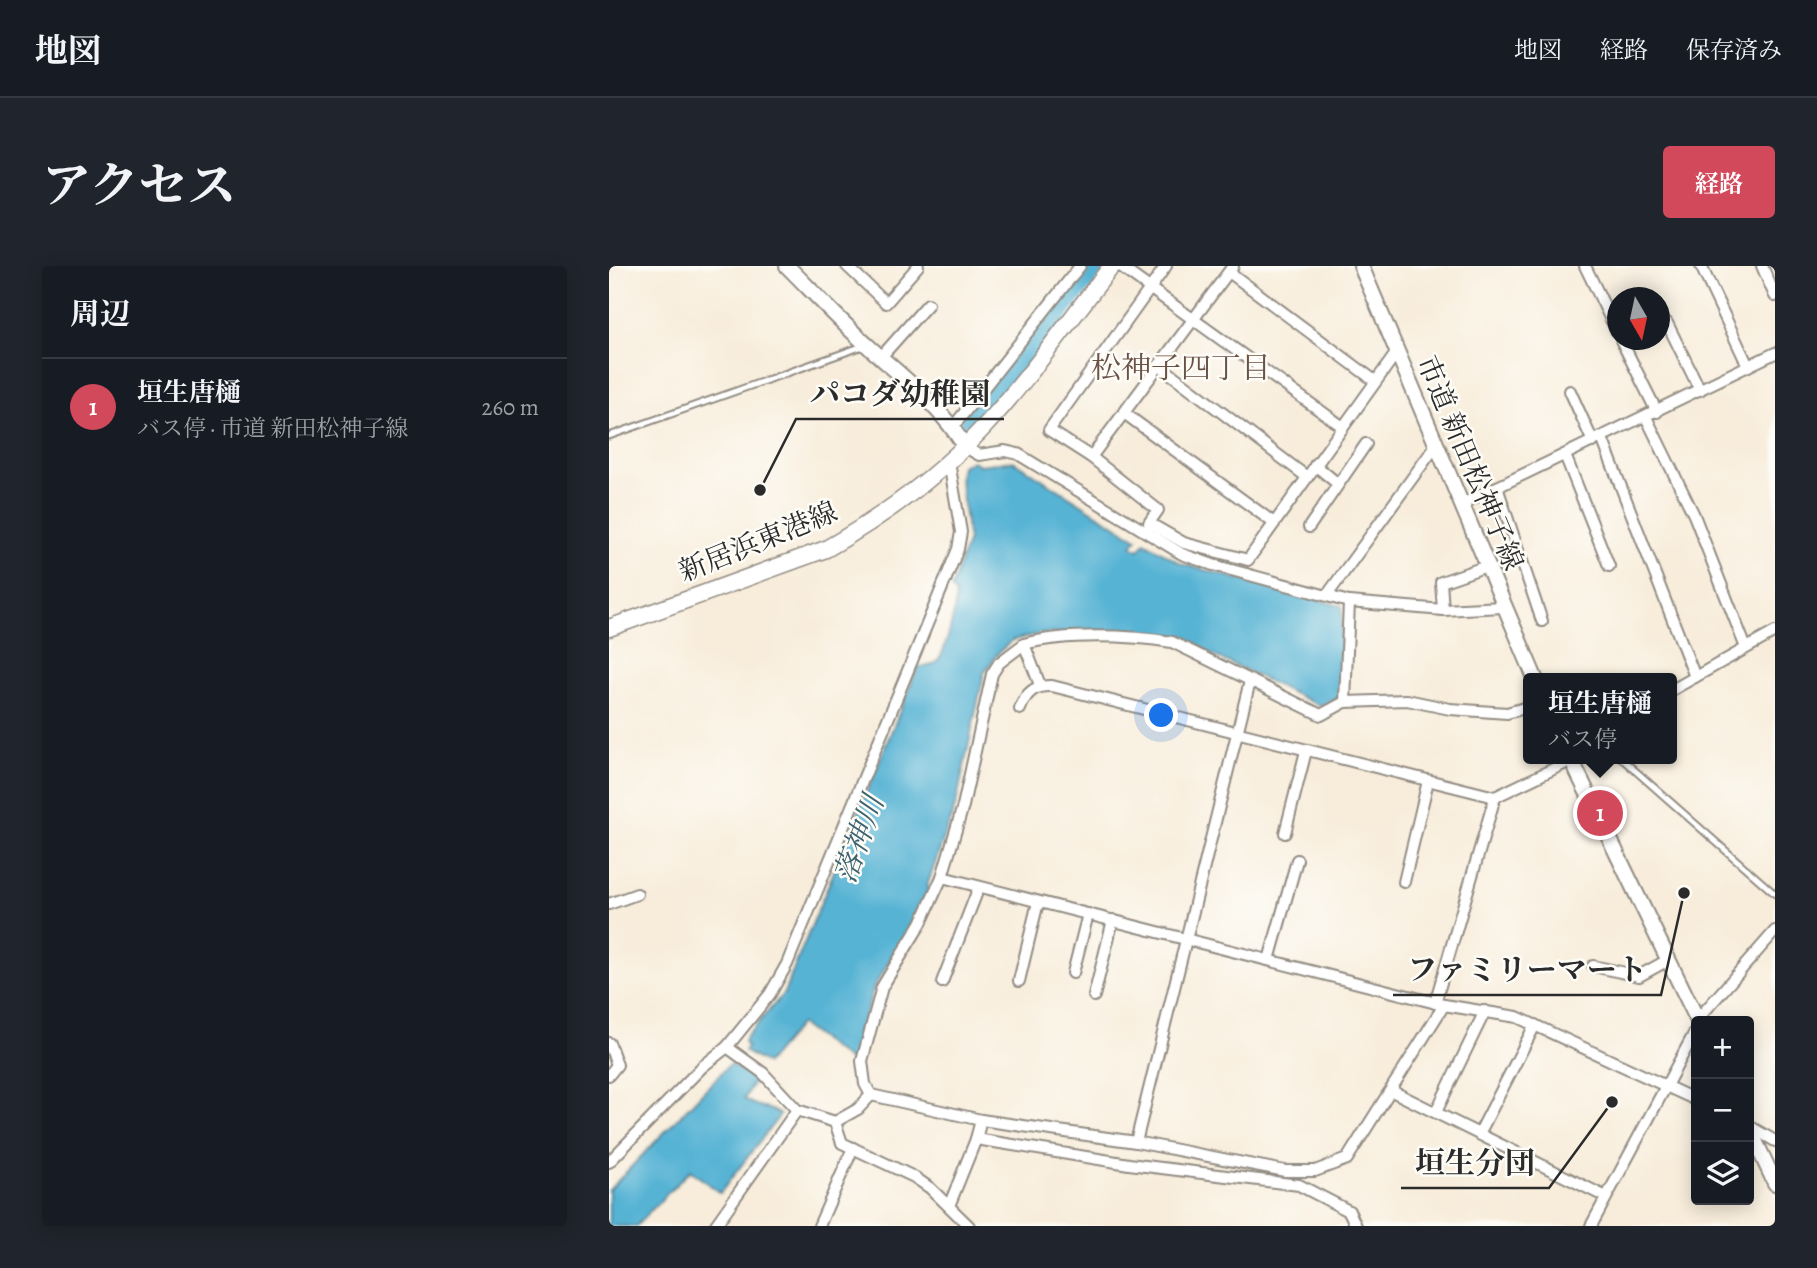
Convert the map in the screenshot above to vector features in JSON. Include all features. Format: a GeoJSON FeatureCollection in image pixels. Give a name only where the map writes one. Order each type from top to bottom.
{"type":"FeatureCollection","features":[{"type":"Feature","properties":{"kind":"main road","name":"新居浜東港線"},"geometry":{"type":"LineString","coordinates":[[609,628],[826,549],[852,534],[949,463],[965,447],[984,427],[1112,266]]}},
{"type":"Feature","properties":{"kind":"street"},"geometry":{"type":"LineString","coordinates":[[787,266],[866,345],[913,383],[953,427],[965,447],[979,455],[1005,451],[1018,454],[1181,554],[1349,602],[1443,610],[1503,607]]}},
{"type":"Feature","properties":{"kind":"street"},"geometry":{"type":"LineString","coordinates":[[847,266],[886,303],[918,266]]}},
{"type":"Feature","properties":{"kind":"street"},"geometry":{"type":"LineString","coordinates":[[953,427],[1080,266]]}},
{"type":"Feature","properties":{"kind":"street"},"geometry":{"type":"LineString","coordinates":[[1119,266],[1343,427]]}},
{"type":"Feature","properties":{"kind":"street"},"geometry":{"type":"LineString","coordinates":[[1166,266],[1049,430],[1091,457],[1158,510],[1149,523],[1184,543],[1248,559],[1397,352]]}},
{"type":"Feature","properties":{"kind":"street","name":"市道 新田松神子線"},"geometry":{"type":"LineString","coordinates":[[1361,266],[1533,673]]}},
{"type":"Feature","properties":{"kind":"street"},"geometry":{"type":"LineString","coordinates":[[1585,266],[1607,310]]}},
{"type":"Feature","properties":{"kind":"street"},"geometry":{"type":"LineString","coordinates":[[1701,266],[1748,366]]}},
{"type":"Feature","properties":{"kind":"street"},"geometry":{"type":"LineString","coordinates":[[1762,266],[1775,296]]}},
{"type":"Feature","properties":{"kind":"street"},"geometry":{"type":"LineString","coordinates":[[1091,457],[1231,269],[1375,381]]}},
{"type":"Feature","properties":{"kind":"street"},"geometry":{"type":"LineString","coordinates":[[881,357],[928,304]]}},
{"type":"Feature","properties":{"kind":"street"},"geometry":{"type":"LineString","coordinates":[[1670,329],[1700,390]]}},
{"type":"Feature","properties":{"kind":"street"},"geometry":{"type":"LineString","coordinates":[[1626,350],[1657,412]]}},
{"type":"Feature","properties":{"kind":"street"},"geometry":{"type":"LineString","coordinates":[[1462,504],[1775,353]]}},
{"type":"Feature","properties":{"kind":"street"},"geometry":{"type":"LineString","coordinates":[[1160,365],[1307,477]]}},
{"type":"Feature","properties":{"kind":"street"},"geometry":{"type":"LineString","coordinates":[[1570,391],[1598,440],[1695,677]]}},
{"type":"Feature","properties":{"kind":"street"},"geometry":{"type":"LineString","coordinates":[[1124,413],[1274,523]]}},
{"type":"Feature","properties":{"kind":"street"},"geometry":{"type":"LineString","coordinates":[[1646,417],[1694,515],[1746,648]]}},
{"type":"Feature","properties":{"kind":"street"},"geometry":{"type":"LineString","coordinates":[[1309,527],[1366,444]]}},
{"type":"Feature","properties":{"kind":"street"},"geometry":{"type":"LineString","coordinates":[[1328,594],[1437,444]]}},
{"type":"Feature","properties":{"kind":"street"},"geometry":{"type":"LineString","coordinates":[[1565,455],[1609,566]]}},
{"type":"Feature","properties":{"kind":"street"},"geometry":{"type":"LineString","coordinates":[[609,1162],[702,1067],[727,1047],[770,994],[787,964],[958,549],[961,532],[949,463]]}},
{"type":"Feature","properties":{"kind":"street"},"geometry":{"type":"LineString","coordinates":[[1315,465],[1338,484]]}},
{"type":"Feature","properties":{"kind":"street"},"geometry":{"type":"LineString","coordinates":[[1497,487],[1542,621]]}},
{"type":"Feature","properties":{"kind":"street"},"geometry":{"type":"LineString","coordinates":[[1443,610],[1441,582],[1487,566]]}},
{"type":"Feature","properties":{"kind":"street"},"geometry":{"type":"LineString","coordinates":[[1345,702],[1349,602]]}},
{"type":"Feature","properties":{"kind":"street"},"geometry":{"type":"LineString","coordinates":[[1677,687],[1775,632]]}},
{"type":"Feature","properties":{"kind":"street"},"geometry":{"type":"LineString","coordinates":[[1495,797],[1439,1004],[1392,1091],[1347,1159],[1315,1171],[1285,1171],[1136,1142],[981,1120],[871,1095],[865,1084],[862,1061],[882,987],[921,923],[942,877],[963,806],[992,674],[1005,658],[1024,644],[1051,640],[1132,638],[1172,642],[1321,715],[1345,702],[1408,700],[1450,709],[1507,713],[1523,708]]}},
{"type":"Feature","properties":{"kind":"street"},"geometry":{"type":"LineString","coordinates":[[1024,644],[1040,685]]}},
{"type":"Feature","properties":{"kind":"street"},"geometry":{"type":"LineString","coordinates":[[1136,1142],[1249,681]]}},
{"type":"Feature","properties":{"kind":"street"},"geometry":{"type":"LineString","coordinates":[[1020,709],[1024,697],[1040,685],[1052,685],[1495,797],[1563,764]]}},
{"type":"Feature","properties":{"kind":"street"},"geometry":{"type":"LineString","coordinates":[[1285,833],[1306,751]]}},
{"type":"Feature","properties":{"kind":"street"},"geometry":{"type":"LineString","coordinates":[[1573,764],[1693,1016]]}},
{"type":"Feature","properties":{"kind":"street"},"geometry":{"type":"LineString","coordinates":[[1404,882],[1428,781]]}},
{"type":"Feature","properties":{"kind":"street"},"geometry":{"type":"LineString","coordinates":[[1269,960],[1297,860]]}},
{"type":"Feature","properties":{"kind":"street"},"geometry":{"type":"LineString","coordinates":[[942,877],[1439,1004],[1517,1017],[1691,1098]]}},
{"type":"Feature","properties":{"kind":"street"},"geometry":{"type":"LineString","coordinates":[[942,982],[979,887]]}},
{"type":"Feature","properties":{"kind":"street"},"geometry":{"type":"LineString","coordinates":[[609,904],[637,894]]}},
{"type":"Feature","properties":{"kind":"street"},"geometry":{"type":"LineString","coordinates":[[1019,981],[1038,902]]}},
{"type":"Feature","properties":{"kind":"street"},"geometry":{"type":"LineString","coordinates":[[1073,972],[1088,914]]}},
{"type":"Feature","properties":{"kind":"street"},"geometry":{"type":"LineString","coordinates":[[1094,996],[1113,920]]}},
{"type":"Feature","properties":{"kind":"street"},"geometry":{"type":"LineString","coordinates":[[1704,1016],[1775,931]]}},
{"type":"Feature","properties":{"kind":"street"},"geometry":{"type":"LineString","coordinates":[[1593,966],[1639,976],[1668,960]]}},
{"type":"Feature","properties":{"kind":"street"},"geometry":{"type":"LineString","coordinates":[[1436,1112],[1485,1011]]}},
{"type":"Feature","properties":{"kind":"street"},"geometry":{"type":"LineString","coordinates":[[1479,1134],[1535,1025]]}},
{"type":"Feature","properties":{"kind":"street"},"geometry":{"type":"LineString","coordinates":[[1591,1226],[1691,1035]]}},
{"type":"Feature","properties":{"kind":"street"},"geometry":{"type":"LineString","coordinates":[[609,1043],[617,1065],[609,1074]]}},
{"type":"Feature","properties":{"kind":"street"},"geometry":{"type":"LineString","coordinates":[[727,1047],[737,1057],[763,1073],[797,1110],[835,1122],[858,1109],[871,1095]]}},
{"type":"Feature","properties":{"kind":"street"},"geometry":{"type":"LineString","coordinates":[[1392,1091],[1606,1197]]}},
{"type":"Feature","properties":{"kind":"street"},"geometry":{"type":"LineString","coordinates":[[715,1226],[797,1110]]}},
{"type":"Feature","properties":{"kind":"street"},"geometry":{"type":"LineString","coordinates":[[949,1206],[981,1120]]}},
{"type":"Feature","properties":{"kind":"street"},"geometry":{"type":"LineString","coordinates":[[835,1122],[842,1143],[913,1177],[969,1226]]}},
{"type":"Feature","properties":{"kind":"street"},"geometry":{"type":"LineString","coordinates":[[1754,1130],[1775,1141]]}},
{"type":"Feature","properties":{"kind":"street"},"geometry":{"type":"LineString","coordinates":[[1754,1138],[1775,1183]]}},
{"type":"Feature","properties":{"kind":"street"},"geometry":{"type":"LineString","coordinates":[[976,1139],[1129,1164],[1299,1185],[1349,1211],[1356,1226]]}},
{"type":"Feature","properties":{"kind":"street"},"geometry":{"type":"LineString","coordinates":[[819,1226],[853,1149]]}},
{"type":"Feature","properties":{"kind":"lane"},"geometry":{"type":"LineString","coordinates":[[609,436],[866,345]]}},
{"type":"Feature","properties":{"kind":"lane"},"geometry":{"type":"LineString","coordinates":[[1628,764],[1775,894]]}},
{"type":"Feature","properties":{"kind":"water"},"geometry":{"type":"Polygon","coordinates":[[[972,461],[980,465],[1013,461],[1137,539],[1132,546],[1139,550],[1145,542],[1182,564],[1342,606],[1339,698],[1320,706],[1177,638],[1130,632],[1040,634],[1013,640],[999,652],[984,673],[956,804],[927,886],[929,887],[921,908],[874,987],[851,1062],[800,1024],[766,1064],[744,1051],[747,1047],[744,1042],[746,1037],[784,993],[918,667],[935,663],[945,646],[955,607],[955,593],[951,589],[968,540],[960,477],[962,466],[972,461]]]}},
{"type":"Feature","properties":{"kind":"water"},"geometry":{"type":"Polygon","coordinates":[[[730,1064],[755,1079],[744,1099],[780,1115],[720,1193],[690,1170],[636,1226],[609,1226],[609,1190],[730,1064]]]}},
{"type":"Feature","properties":{"kind":"waterway","name":"落神川"},"geometry":{"type":"LineString","coordinates":[[971,421],[1096,266]]}},
{"type":"Feature","properties":{"kind":"place","name":"パコダ幼稚園"},"geometry":{"type":"Point","coordinates":[760,490]}},
{"type":"Feature","properties":{"kind":"place","name":"垣生唐樋"},"geometry":{"type":"Point","coordinates":[1600,813]}},
{"type":"Feature","properties":{"kind":"place","name":"ファミリーマート"},"geometry":{"type":"Point","coordinates":[1684,893]}},
{"type":"Feature","properties":{"kind":"place","name":"垣生分団"},"geometry":{"type":"Point","coordinates":[1612,1102]}},
{"type":"Feature","properties":{"kind":"district","name":"松神子四丁目"},"geometry":{"type":"Point","coordinates":[1181,368]}}]}
